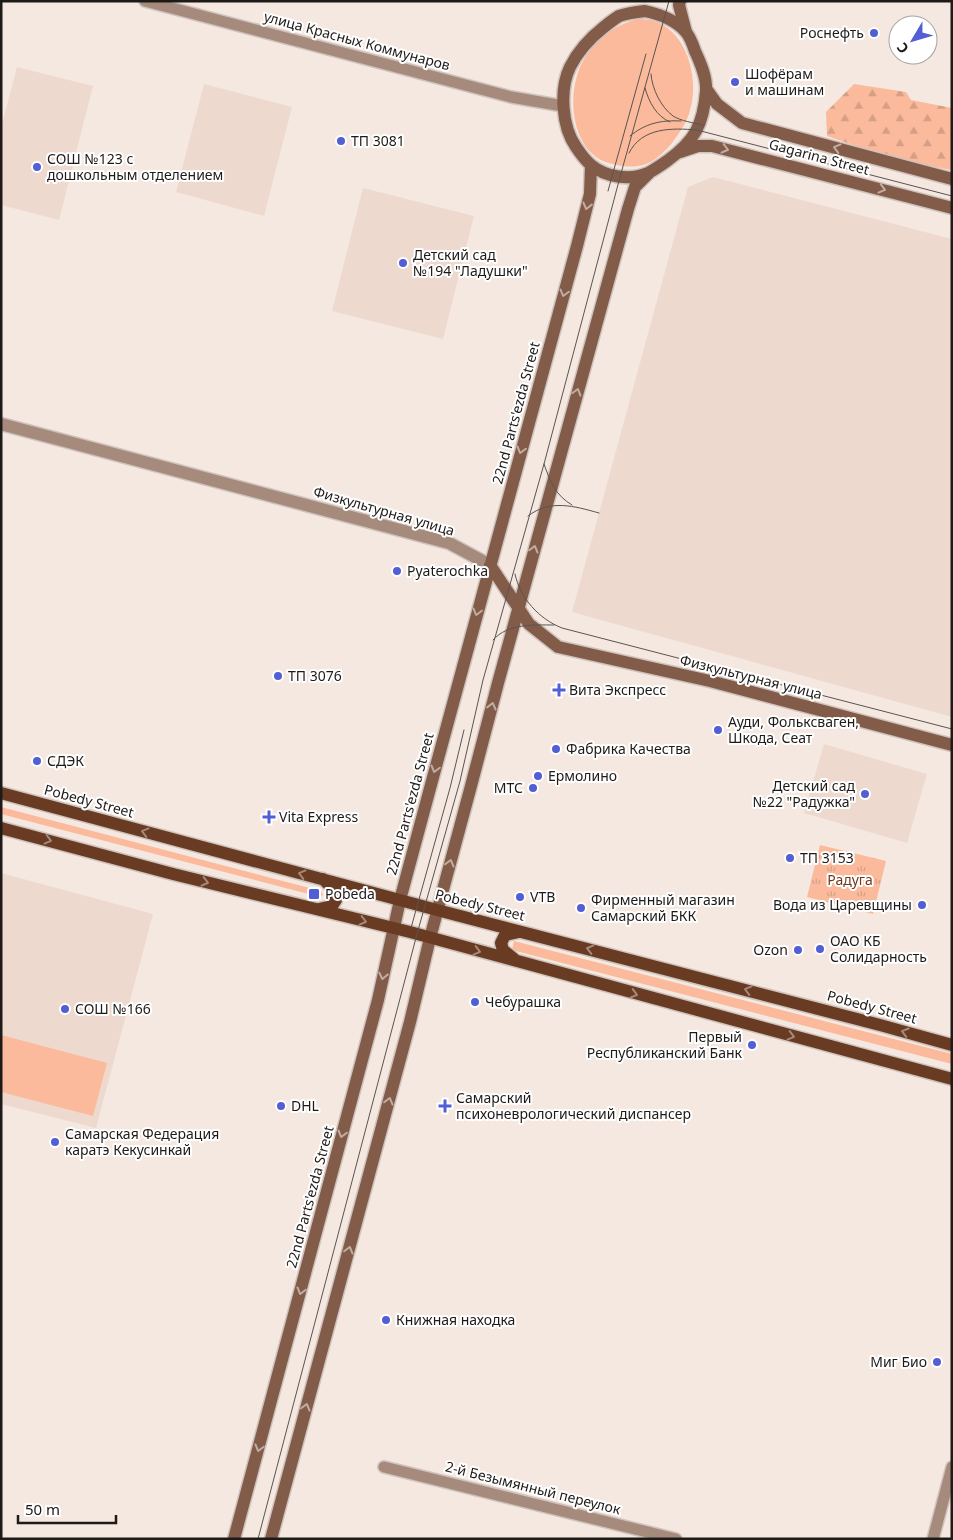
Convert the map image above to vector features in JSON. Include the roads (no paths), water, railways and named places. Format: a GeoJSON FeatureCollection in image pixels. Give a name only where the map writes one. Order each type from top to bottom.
{"type":"FeatureCollection","features":[{"type":"Feature","properties":{"kind":"main road"},"geometry":{"type":"LineString","coordinates":[[631,12],[643,1]]}},
{"type":"Feature","properties":{"kind":"main road"},"geometry":{"type":"LineString","coordinates":[[271,1539],[405,1041],[430,938],[551,484],[628,209],[635,187],[649,173],[678,153],[691,139],[704,106],[705,76],[686,32],[679,5],[680,1]]}},
{"type":"Feature","properties":{"kind":"main road"},"geometry":{"type":"LineString","coordinates":[[649,173],[635,178],[612,176],[591,165],[572,140],[565,119],[563,106],[569,68],[582,48],[599,31],[618,17],[631,12],[645,11],[658,14],[686,32]]}},
{"type":"Feature","properties":{"kind":"main road","name":"Gagarina Street"},"geometry":{"type":"LineString","coordinates":[[706,90],[717,104],[742,123],[952,179]]}},
{"type":"Feature","properties":{"kind":"main road","name":"Gagarina Street"},"geometry":{"type":"LineString","coordinates":[[678,153],[698,146],[712,146],[952,208]]}},
{"type":"Feature","properties":{"kind":"main road","name":"22nd Parts'ezda Street"},"geometry":{"type":"LineString","coordinates":[[234,1539],[378,1000],[400,900],[577,246],[590,194],[591,165]]}},
{"type":"Feature","properties":{"kind":"main road","name":"Физкультурная улица"},"geometry":{"type":"LineString","coordinates":[[490,565],[529,624],[558,647],[710,681],[952,745]]}},
{"type":"Feature","properties":{"kind":"main road","name":"Pobedy Street"},"geometry":{"type":"LineString","coordinates":[[1,793],[952,1045]]}},
{"type":"Feature","properties":{"kind":"main road"},"geometry":{"type":"LineString","coordinates":[[1,828],[173,874],[430,938],[952,1079]]}},
{"type":"Feature","properties":{"kind":"main road"},"geometry":{"type":"LineString","coordinates":[[316,910],[332,906],[336,900],[336,892],[322,879]]}},
{"type":"Feature","properties":{"kind":"main road"},"geometry":{"type":"LineString","coordinates":[[517,962],[503,950],[501,942],[505,935],[522,931]]}},
{"type":"Feature","properties":{"kind":"street","name":"улица Красных Коммунаров"},"geometry":{"type":"LineString","coordinates":[[145,1],[511,97],[563,106]]}},
{"type":"Feature","properties":{"kind":"street","name":"Физкультурная улица"},"geometry":{"type":"LineString","coordinates":[[1,424],[449,543],[490,565]]}},
{"type":"Feature","properties":{"kind":"street"},"geometry":{"type":"LineString","coordinates":[[932,1539],[952,1467]]}},
{"type":"Feature","properties":{"kind":"street","name":"2-й Безымянный переулок"},"geometry":{"type":"LineString","coordinates":[[384,1468],[676,1539]]}},
{"type":"Feature","properties":{"kind":"tram line"},"geometry":{"type":"LineString","coordinates":[[258,1539],[417,934],[460,781],[483,680],[544,464],[669,1]]}},
{"type":"Feature","properties":{"kind":"tram line"},"geometry":{"type":"LineString","coordinates":[[608,191],[646,54]]}},
{"type":"Feature","properties":{"kind":"tram line"},"geometry":{"type":"LineString","coordinates":[[651,74],[653,86],[658,97],[673,116],[703,125]]}},
{"type":"Feature","properties":{"kind":"tram line"},"geometry":{"type":"LineString","coordinates":[[645,88],[654,108],[670,122]]}},
{"type":"Feature","properties":{"kind":"tram line"},"geometry":{"type":"LineString","coordinates":[[630,136],[654,123],[681,121]]}},
{"type":"Feature","properties":{"kind":"tram line"},"geometry":{"type":"LineString","coordinates":[[629,153],[635,144],[650,134],[678,129],[697,130],[952,196]]}},
{"type":"Feature","properties":{"kind":"tram line"},"geometry":{"type":"LineString","coordinates":[[544,464],[557,492],[572,505]]}},
{"type":"Feature","properties":{"kind":"tram line"},"geometry":{"type":"LineString","coordinates":[[528,516],[545,507],[554,506],[571,506],[599,513]]}},
{"type":"Feature","properties":{"kind":"tram line"},"geometry":{"type":"LineString","coordinates":[[515,574],[521,591],[532,607],[546,619],[562,628],[952,729]]}},
{"type":"Feature","properties":{"kind":"tram line"},"geometry":{"type":"LineString","coordinates":[[493,640],[506,630],[522,626],[554,625]]}},
{"type":"Feature","properties":{"kind":"tram line"},"geometry":{"type":"LineString","coordinates":[[411,928],[464,730]]}},
{"type":"Feature","properties":{"kind":"place","name":"Роснефть"},"geometry":{"type":"Point","coordinates":[874,33]}},
{"type":"Feature","properties":{"kind":"place","name":"Шофёрам и машинам"},"geometry":{"type":"Point","coordinates":[735,82]}},
{"type":"Feature","properties":{"kind":"place","name":"ТП 3081"},"geometry":{"type":"Point","coordinates":[341,141]}},
{"type":"Feature","properties":{"kind":"place","name":"СОШ №123 с дошкольным отделением"},"geometry":{"type":"Point","coordinates":[37,167]}},
{"type":"Feature","properties":{"kind":"place","name":"Детский сад №194 \"Ладушки\""},"geometry":{"type":"Point","coordinates":[403,263]}},
{"type":"Feature","properties":{"kind":"place","name":"Pyaterochka"},"geometry":{"type":"Point","coordinates":[397,571]}},
{"type":"Feature","properties":{"kind":"place","name":"ТП 3076"},"geometry":{"type":"Point","coordinates":[278,676]}},
{"type":"Feature","properties":{"kind":"place","name":"Вита Экспресс"},"geometry":{"type":"Point","coordinates":[559,690]}},
{"type":"Feature","properties":{"kind":"place","name":"Ауди, Фольксваген, Шкода, Сеат"},"geometry":{"type":"Point","coordinates":[718,730]}},
{"type":"Feature","properties":{"kind":"place","name":"Фабрика Качества"},"geometry":{"type":"Point","coordinates":[556,749]}},
{"type":"Feature","properties":{"kind":"place","name":"СДЭК"},"geometry":{"type":"Point","coordinates":[37,761]}},
{"type":"Feature","properties":{"kind":"place","name":"Ермолино"},"geometry":{"type":"Point","coordinates":[538,776]}},
{"type":"Feature","properties":{"kind":"place","name":"МТС"},"geometry":{"type":"Point","coordinates":[533,788]}},
{"type":"Feature","properties":{"kind":"place","name":"Детский сад №22 \"Радужка\""},"geometry":{"type":"Point","coordinates":[865,794]}},
{"type":"Feature","properties":{"kind":"place","name":"Vita Express"},"geometry":{"type":"Point","coordinates":[269,817]}},
{"type":"Feature","properties":{"kind":"place","name":"ТП 3153"},"geometry":{"type":"Point","coordinates":[790,858]}},
{"type":"Feature","properties":{"kind":"place","name":"Pobeda"},"geometry":{"type":"Point","coordinates":[314,894]}},
{"type":"Feature","properties":{"kind":"place","name":"VTB"},"geometry":{"type":"Point","coordinates":[520,897]}},
{"type":"Feature","properties":{"kind":"place","name":"Вода из Царевщины"},"geometry":{"type":"Point","coordinates":[922,905]}},
{"type":"Feature","properties":{"kind":"place","name":"Фирменный магазин Самарский БКК"},"geometry":{"type":"Point","coordinates":[581,908]}},
{"type":"Feature","properties":{"kind":"place","name":"ОАО КБ Солидарность"},"geometry":{"type":"Point","coordinates":[820,949]}},
{"type":"Feature","properties":{"kind":"place","name":"Ozon"},"geometry":{"type":"Point","coordinates":[798,950]}},
{"type":"Feature","properties":{"kind":"place","name":"Чебурашка"},"geometry":{"type":"Point","coordinates":[475,1002]}},
{"type":"Feature","properties":{"kind":"place","name":"СОШ №166"},"geometry":{"type":"Point","coordinates":[65,1009]}},
{"type":"Feature","properties":{"kind":"place","name":"Первый Республиканский Банк"},"geometry":{"type":"Point","coordinates":[752,1045]}},
{"type":"Feature","properties":{"kind":"place","name":"DHL"},"geometry":{"type":"Point","coordinates":[281,1106]}},
{"type":"Feature","properties":{"kind":"place","name":"Самарский психоневрологический диспансер"},"geometry":{"type":"Point","coordinates":[445,1106]}},
{"type":"Feature","properties":{"kind":"place","name":"Самарская Федерация каратэ Кекусинкай"},"geometry":{"type":"Point","coordinates":[55,1142]}},
{"type":"Feature","properties":{"kind":"place","name":"Книжная находка"},"geometry":{"type":"Point","coordinates":[386,1320]}},
{"type":"Feature","properties":{"kind":"place","name":"Миг Био"},"geometry":{"type":"Point","coordinates":[937,1362]}},
{"type":"Feature","properties":{"kind":"park label","name":"Радyга"},"geometry":{"type":"Point","coordinates":[850,880]}}]}
